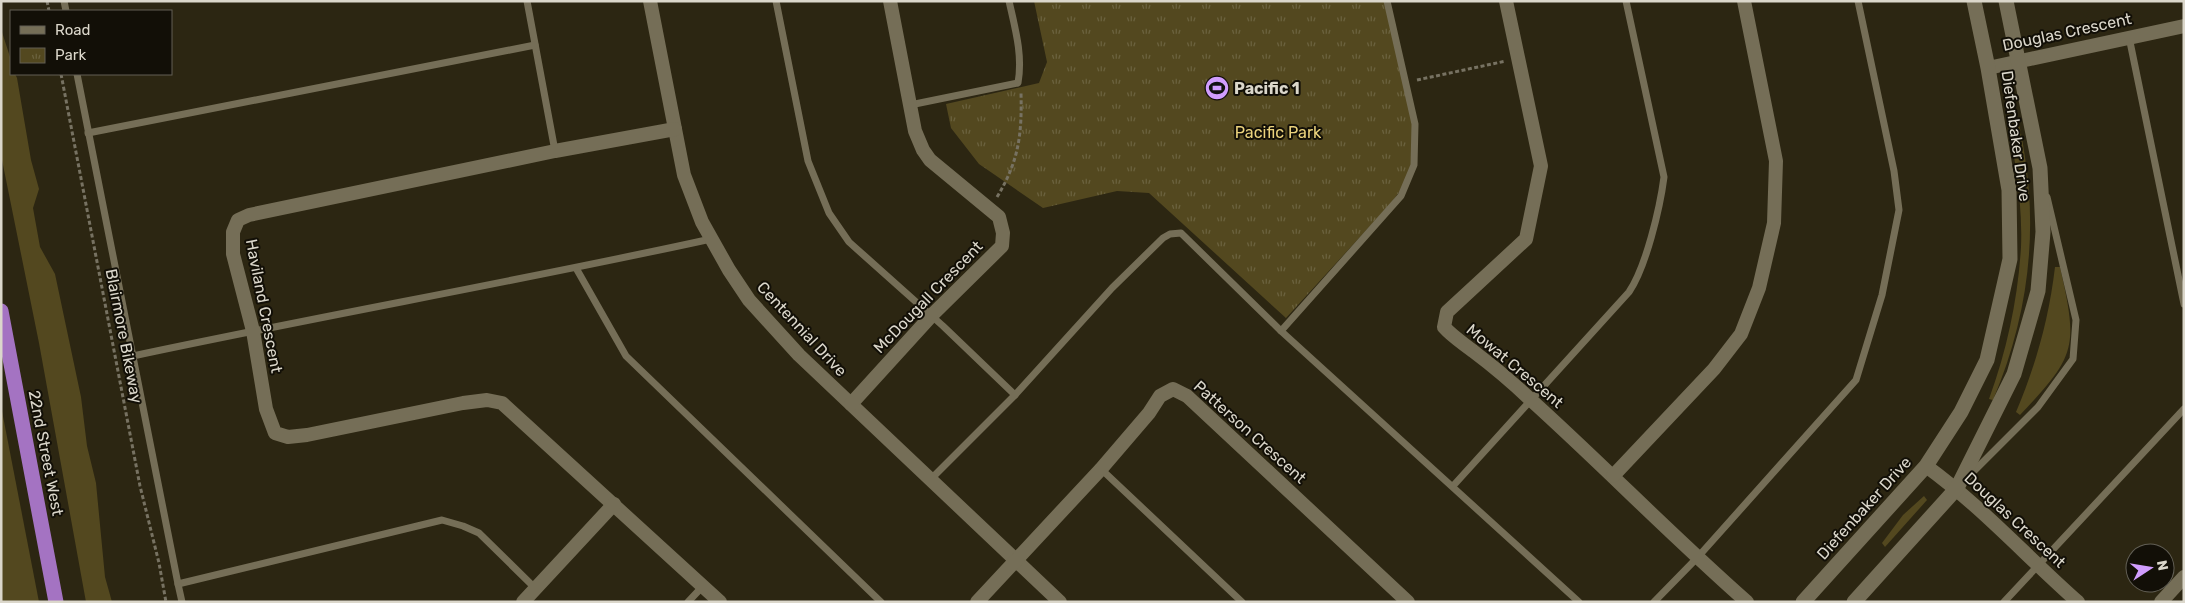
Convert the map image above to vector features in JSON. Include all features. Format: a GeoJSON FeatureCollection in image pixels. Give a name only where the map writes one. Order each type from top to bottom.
{"type":"FeatureCollection","features":[{"type":"Feature","properties":{"kind":"highway","name":"22nd Street West"},"geometry":{"type":"LineString","coordinates":[[1,311],[56,602]]}},
{"type":"Feature","properties":{"kind":"street","name":"Centennial Drive"},"geometry":{"type":"LineString","coordinates":[[650,1],[684,175],[702,222],[711,239],[754,307],[799,355],[1060,602]]}},
{"type":"Feature","properties":{"kind":"street","name":"McDougall Crescent"},"geometry":{"type":"LineString","coordinates":[[850,404],[932,316],[1002,246],[1003,233],[999,218],[990,208],[930,160],[915,131],[890,1]]}},
{"type":"Feature","properties":{"kind":"street","name":"Mowat Crescent"},"geometry":{"type":"LineString","coordinates":[[1506,1],[1541,166],[1526,239],[1447,312],[1444,327],[1456,340],[1473,351],[1530,400],[1613,476],[1697,558],[1747,602]]}},
{"type":"Feature","properties":{"kind":"street"},"geometry":{"type":"LineString","coordinates":[[1613,476],[1714,369],[1742,334],[1759,288],[1774,223],[1776,161],[1744,1]]}},
{"type":"Feature","properties":{"kind":"street","name":"Diefenbaker Drive"},"geometry":{"type":"LineString","coordinates":[[1803,602],[1926,466],[1962,412],[1987,360],[2010,260],[2009,190],[1988,68],[1974,1]]}},
{"type":"Feature","properties":{"kind":"street","name":"Diefenbaker Drive"},"geometry":{"type":"LineString","coordinates":[[1854,602],[1957,488],[2014,374],[2038,292],[2043,232],[2040,168],[2006,1]]}},
{"type":"Feature","properties":{"kind":"street","name":"Douglas Crescent"},"geometry":{"type":"LineString","coordinates":[[1988,68],[2184,26]]}},
{"type":"Feature","properties":{"kind":"street","name":"Haviland Crescent"},"geometry":{"type":"LineString","coordinates":[[675,129],[555,151],[249,214],[238,220],[233,232],[233,254],[252,331],[266,409],[275,433],[288,437],[307,435],[463,403],[487,400],[502,403],[720,602]]}},
{"type":"Feature","properties":{"kind":"street","name":"Patterson Crescent"},"geometry":{"type":"LineString","coordinates":[[1015,561],[1101,469],[1149,413],[1160,396],[1173,389],[1187,396],[1408,602]]}},
{"type":"Feature","properties":{"kind":"street","name":"Douglas Crescent"},"geometry":{"type":"LineString","coordinates":[[1926,466],[1957,488],[2078,602]]}},
{"type":"Feature","properties":{"kind":"street"},"geometry":{"type":"LineString","coordinates":[[523,602],[614,504]]}},
{"type":"Feature","properties":{"kind":"street"},"geometry":{"type":"LineString","coordinates":[[977,602],[1015,561]]}},
{"type":"Feature","properties":{"kind":"street"},"geometry":{"type":"LineString","coordinates":[[2161,602],[2184,577]]}},
{"type":"Feature","properties":{"kind":"lane"},"geometry":{"type":"LineString","coordinates":[[527,1],[555,151]]}},
{"type":"Feature","properties":{"kind":"lane"},"geometry":{"type":"LineString","coordinates":[[776,1],[808,161],[829,213],[849,242],[932,316],[1015,395]]}},
{"type":"Feature","properties":{"kind":"lane"},"geometry":{"type":"LineString","coordinates":[[910,105],[1018,83],[1021,68],[1009,1]]}},
{"type":"Feature","properties":{"kind":"lane"},"geometry":{"type":"LineString","coordinates":[[1281,331],[1401,196],[1414,165],[1415,124],[1387,1]]}},
{"type":"Feature","properties":{"kind":"lane"},"geometry":{"type":"LineString","coordinates":[[1453,486],[1630,292],[1638,279],[1662,195],[1664,177],[1626,1]]}},
{"type":"Feature","properties":{"kind":"lane"},"geometry":{"type":"LineString","coordinates":[[1654,602],[1697,558],[1856,380],[1882,295],[1899,210],[1894,171],[1858,1]]}},
{"type":"Feature","properties":{"kind":"lane"},"geometry":{"type":"LineString","coordinates":[[2129,37],[2184,304]]}},
{"type":"Feature","properties":{"kind":"lane"},"geometry":{"type":"LineString","coordinates":[[88,133],[535,45]]}},
{"type":"Feature","properties":{"kind":"lane"},"geometry":{"type":"LineString","coordinates":[[78,75],[88,133],[182,602]]}},
{"type":"Feature","properties":{"kind":"lane","name":"Diefenbaker Drive"},"geometry":{"type":"LineString","coordinates":[[1957,488],[2038,407],[2073,359],[2076,320],[2040,168]]}},
{"type":"Feature","properties":{"kind":"lane"},"geometry":{"type":"LineString","coordinates":[[931,479],[1015,395],[1112,288],[1163,238],[1170,234],[1181,233],[1281,331],[1579,602]]}},
{"type":"Feature","properties":{"kind":"lane"},"geometry":{"type":"LineString","coordinates":[[133,356],[576,268],[711,239]]}},
{"type":"Feature","properties":{"kind":"lane"},"geometry":{"type":"LineString","coordinates":[[576,268],[626,356],[881,602]]}},
{"type":"Feature","properties":{"kind":"lane"},"geometry":{"type":"LineString","coordinates":[[2004,602],[2184,409]]}},
{"type":"Feature","properties":{"kind":"lane"},"geometry":{"type":"LineString","coordinates":[[1101,469],[1242,602]]}},
{"type":"Feature","properties":{"kind":"lane"},"geometry":{"type":"LineString","coordinates":[[178,584],[442,520],[479,533],[535,588]]}},
{"type":"Feature","properties":{"kind":"lane"},"geometry":{"type":"LineString","coordinates":[[688,602],[703,586]]}},
{"type":"Feature","properties":{"kind":"path"},"geometry":{"type":"LineString","coordinates":[[1406,82],[1504,61]]}},
{"type":"Feature","properties":{"kind":"path"},"geometry":{"type":"LineString","coordinates":[[999,193],[1010,172],[1020,141],[1021,68]]}},
{"type":"Feature","properties":{"kind":"path","name":"Blairmore Bikeway"},"geometry":{"type":"LineString","coordinates":[[61,75],[140,486],[159,563],[166,602]]}},
{"type":"Feature","properties":{"kind":"green space","name":"Pacific Park"},"geometry":{"type":"Polygon","coordinates":[[[1034,1],[1387,1],[1413,123],[1414,159],[1406,183],[1391,203],[1286,318],[1149,193],[1117,191],[1043,208],[979,164],[951,128],[946,104],[1039,83],[1047,62],[1034,1]]]}},
{"type":"Feature","properties":{"kind":"green space"},"geometry":{"type":"Polygon","coordinates":[[[1,29],[10,57],[10,75],[16,75],[17,78],[31,160],[39,189],[33,208],[40,247],[55,274],[81,397],[87,446],[96,483],[105,577],[112,602],[86,602],[39,343],[1,155],[1,29]]]}},
{"type":"Feature","properties":{"kind":"green space"},"geometry":{"type":"Polygon","coordinates":[[[2009,102],[2018,122],[2025,157],[2029,188],[2029,250],[2026,281],[2014,341],[1993,400],[1989,399],[2011,324],[2021,247],[2019,193],[2005,103],[2009,102]]]}},
{"type":"Feature","properties":{"kind":"green space"},"geometry":{"type":"Polygon","coordinates":[[[2055,267],[2060,267],[2066,294],[2070,333],[2068,348],[2053,378],[2020,415],[2016,412],[2030,377],[2041,341],[2055,267]]]}},
{"type":"Feature","properties":{"kind":"green space"},"geometry":{"type":"Polygon","coordinates":[[[1,406],[39,602],[1,602],[1,406]]]}},
{"type":"Feature","properties":{"kind":"green space"},"geometry":{"type":"Polygon","coordinates":[[[1924,496],[1927,500],[1885,547],[1882,543],[1903,515],[1924,496]]]}},
{"type":"Feature","properties":{"kind":"place","name":"Pacific 1"},"geometry":{"type":"Point","coordinates":[1217,88]}}]}
